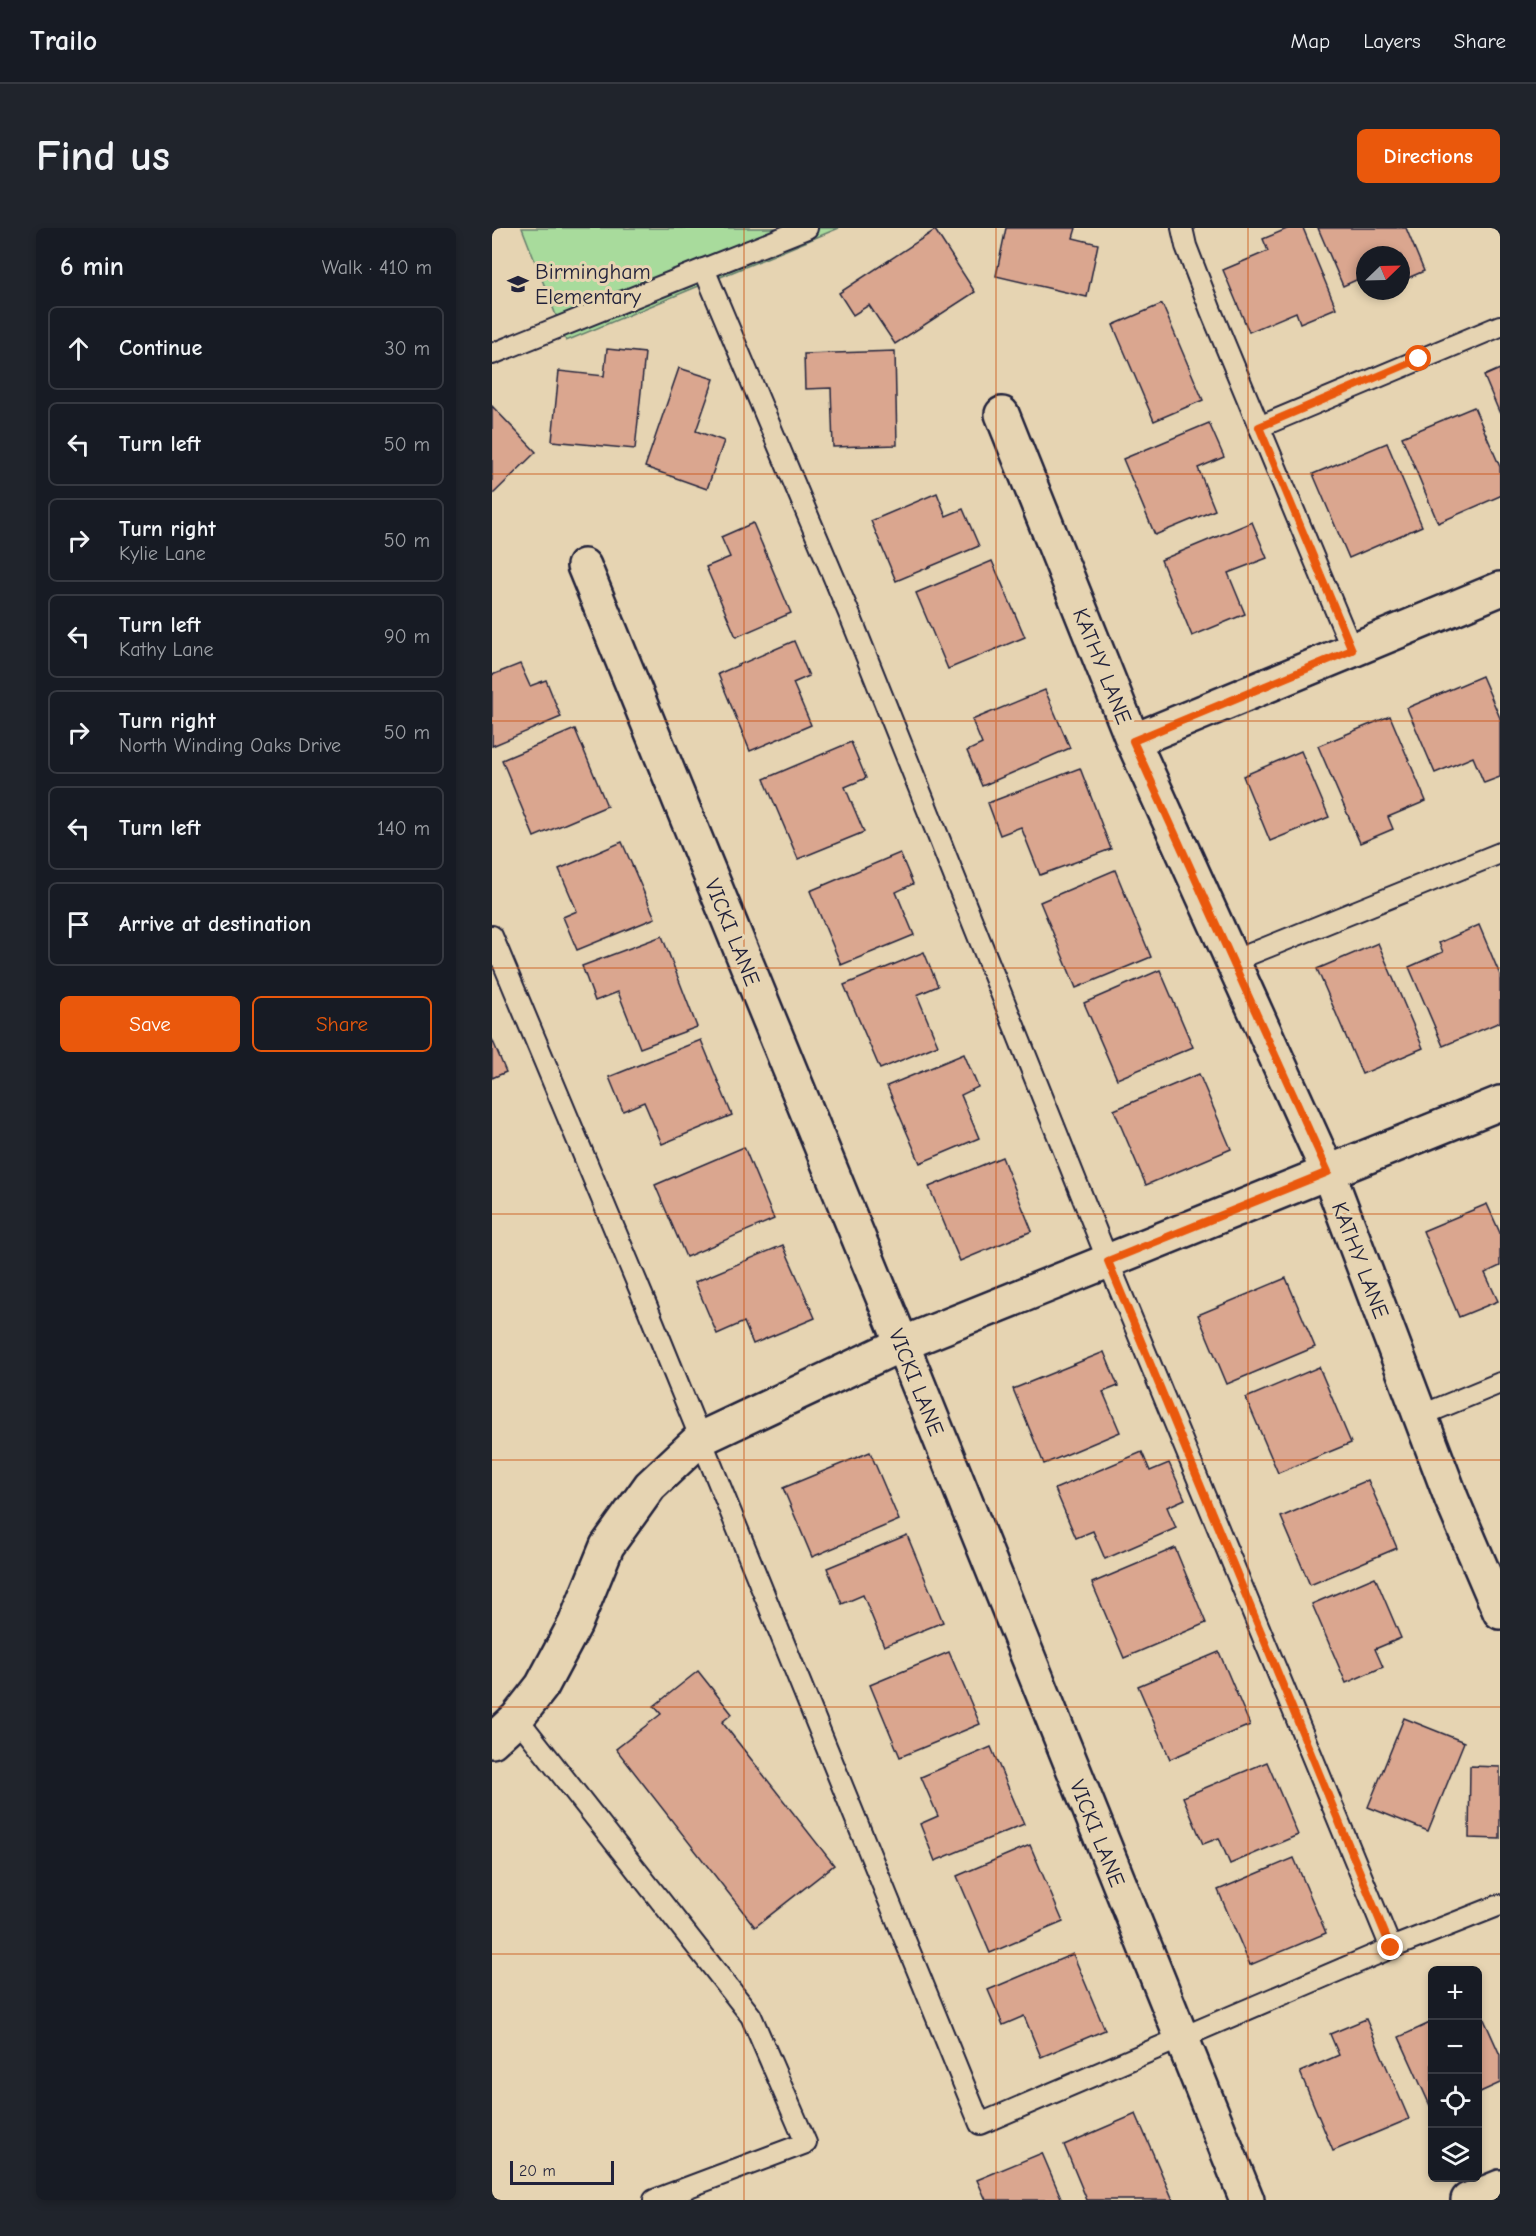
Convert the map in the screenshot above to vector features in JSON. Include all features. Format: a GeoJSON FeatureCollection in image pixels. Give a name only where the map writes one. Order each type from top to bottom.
{"type":"FeatureCollection","features":[{"type":"Feature","properties":{"kind":"street","name":"KATHY LANE"},"geometry":{"type":"LineString","coordinates":[[1002,414],[1133,741],[1328,1172],[1452,1500],[1500,1612]]}},
{"type":"Feature","properties":{"kind":"street","name":"VICKI LANE"},"geometry":{"type":"LineString","coordinates":[[584,566],[902,1344],[1247,2200]]}},
{"type":"Feature","properties":{"kind":"street"},"geometry":{"type":"LineString","coordinates":[[1133,741],[1500,590]]}},
{"type":"Feature","properties":{"kind":"street"},"geometry":{"type":"LineString","coordinates":[[492,1741],[517,1718],[542,1686],[575,1624],[608,1546],[650,1486],[700,1438],[902,1344],[1500,1103]]}},
{"type":"Feature","properties":{"kind":"street"},"geometry":{"type":"LineString","coordinates":[[1468,2200],[1500,2187]]}},
{"type":"Feature","properties":{"kind":"lane"},"geometry":{"type":"LineString","coordinates":[[492,354],[807,228]]}},
{"type":"Feature","properties":{"kind":"lane"},"geometry":{"type":"LineString","coordinates":[[1182,228],[1186,246],[1211,312],[1352,650]]}},
{"type":"Feature","properties":{"kind":"lane"},"geometry":{"type":"LineString","coordinates":[[704,269],[851,618],[1108,1261],[1391,1948]]}},
{"type":"Feature","properties":{"kind":"lane"},"geometry":{"type":"LineString","coordinates":[[1259,427],[1500,326]]}},
{"type":"Feature","properties":{"kind":"lane"},"geometry":{"type":"LineString","coordinates":[[1233,962],[1500,853]]}},
{"type":"Feature","properties":{"kind":"lane"},"geometry":{"type":"LineString","coordinates":[[492,936],[980,2124],[1391,1948],[1500,1905]]}},
{"type":"Feature","properties":{"kind":"lane"},"geometry":{"type":"LineString","coordinates":[[1420,1416],[1500,1383]]}},
{"type":"Feature","properties":{"kind":"lane"},"geometry":{"type":"LineString","coordinates":[[517,1718],[751,2016],[806,2143],[654,2200]]}},
{"type":"Feature","properties":{"kind":"green space"},"geometry":{"type":"Polygon","coordinates":[[[522,228],[839,228],[566,341],[522,228]]]}},
{"type":"Feature","properties":{"kind":"building"},"geometry":{"type":"Polygon","coordinates":[[[1006,228],[1076,228],[1073,238],[1098,244],[1087,297],[996,276],[1006,228]]]}},
{"type":"Feature","properties":{"kind":"building"},"geometry":{"type":"Polygon","coordinates":[[[1289,228],[1303,228],[1336,308],[1300,323],[1296,312],[1249,332],[1223,270],[1268,251],[1263,239],[1289,228]]]}},
{"type":"Feature","properties":{"kind":"building"},"geometry":{"type":"Polygon","coordinates":[[[1318,228],[1406,228],[1424,271],[1410,277],[1410,246],[1356,246],[1356,280],[1343,286],[1318,228]]]}},
{"type":"Feature","properties":{"kind":"building"},"geometry":{"type":"Polygon","coordinates":[[[935,230],[975,292],[895,344],[869,305],[853,315],[839,293],[935,230]]]}},
{"type":"Feature","properties":{"kind":"building"},"geometry":{"type":"Polygon","coordinates":[[[1162,304],[1203,400],[1154,421],[1113,325],[1162,304]]]}},
{"type":"Feature","properties":{"kind":"building"},"geometry":{"type":"Polygon","coordinates":[[[607,349],[645,353],[635,449],[552,441],[559,371],[604,376],[607,349]]]}},
{"type":"Feature","properties":{"kind":"building"},"geometry":{"type":"Polygon","coordinates":[[[895,351],[897,445],[833,447],[831,388],[805,389],[804,354],[895,351]]]}},
{"type":"Feature","properties":{"kind":"building"},"geometry":{"type":"Polygon","coordinates":[[[679,368],[714,379],[696,431],[724,441],[707,489],[645,467],[679,368]]]}},
{"type":"Feature","properties":{"kind":"building"},"geometry":{"type":"Polygon","coordinates":[[[1500,369],[1500,414],[1484,376],[1500,369]]]}},
{"type":"Feature","properties":{"kind":"building"},"geometry":{"type":"Polygon","coordinates":[[[492,406],[536,452],[492,495],[492,406]]]}},
{"type":"Feature","properties":{"kind":"building"},"geometry":{"type":"Polygon","coordinates":[[[1474,407],[1500,467],[1500,496],[1438,523],[1402,437],[1474,407]]]}},
{"type":"Feature","properties":{"kind":"building"},"geometry":{"type":"Polygon","coordinates":[[[1209,423],[1224,457],[1198,468],[1215,510],[1155,535],[1123,459],[1209,423]]]}},
{"type":"Feature","properties":{"kind":"building"},"geometry":{"type":"Polygon","coordinates":[[[1387,443],[1422,526],[1349,558],[1313,474],[1387,443]]]}},
{"type":"Feature","properties":{"kind":"building"},"geometry":{"type":"Polygon","coordinates":[[[937,493],[946,516],[963,509],[979,546],[896,581],[871,521],[937,493]]]}},
{"type":"Feature","properties":{"kind":"building"},"geometry":{"type":"Polygon","coordinates":[[[1252,522],[1267,558],[1228,573],[1245,614],[1192,636],[1161,560],[1252,522]]]}},
{"type":"Feature","properties":{"kind":"building"},"geometry":{"type":"Polygon","coordinates":[[[753,523],[791,613],[736,637],[706,567],[730,557],[721,537],[753,523]]]}},
{"type":"Feature","properties":{"kind":"building"},"geometry":{"type":"Polygon","coordinates":[[[992,561],[1025,637],[948,669],[916,593],[992,561]]]}},
{"type":"Feature","properties":{"kind":"building"},"geometry":{"type":"Polygon","coordinates":[[[794,641],[809,676],[793,683],[811,725],[750,751],[718,674],[794,641]]]}},
{"type":"Feature","properties":{"kind":"building"},"geometry":{"type":"Polygon","coordinates":[[[520,664],[530,686],[546,680],[561,717],[492,746],[492,675],[520,664]]]}},
{"type":"Feature","properties":{"kind":"building"},"geometry":{"type":"Polygon","coordinates":[[[1482,676],[1500,718],[1500,777],[1484,783],[1473,757],[1435,773],[1407,708],[1482,676]]]}},
{"type":"Feature","properties":{"kind":"building"},"geometry":{"type":"Polygon","coordinates":[[[1045,690],[1070,748],[982,786],[967,751],[982,744],[972,720],[1045,690]]]}},
{"type":"Feature","properties":{"kind":"building"},"geometry":{"type":"Polygon","coordinates":[[[1390,716],[1426,801],[1388,817],[1393,829],[1360,843],[1318,746],[1390,716]]]}},
{"type":"Feature","properties":{"kind":"building"},"geometry":{"type":"Polygon","coordinates":[[[575,729],[607,806],[534,837],[502,760],[575,729]]]}},
{"type":"Feature","properties":{"kind":"building"},"geometry":{"type":"Polygon","coordinates":[[[851,742],[866,778],[845,787],[864,832],[798,859],[764,779],[851,742]]]}},
{"type":"Feature","properties":{"kind":"building"},"geometry":{"type":"Polygon","coordinates":[[[1301,751],[1329,817],[1270,841],[1243,776],[1301,751]]]}},
{"type":"Feature","properties":{"kind":"building"},"geometry":{"type":"Polygon","coordinates":[[[1080,768],[1111,849],[1040,875],[1021,827],[1000,835],[988,803],[1080,768]]]}},
{"type":"Feature","properties":{"kind":"building"},"geometry":{"type":"Polygon","coordinates":[[[622,842],[655,918],[577,950],[563,917],[577,911],[559,869],[622,842]]]}},
{"type":"Feature","properties":{"kind":"building"},"geometry":{"type":"Polygon","coordinates":[[[900,853],[913,884],[896,892],[914,935],[841,965],[810,891],[900,853]]]}},
{"type":"Feature","properties":{"kind":"building"},"geometry":{"type":"Polygon","coordinates":[[[1115,870],[1151,957],[1076,988],[1040,902],[1115,870]]]}},
{"type":"Feature","properties":{"kind":"building"},"geometry":{"type":"Polygon","coordinates":[[[1479,925],[1500,975],[1500,1022],[1443,1046],[1409,967],[1443,952],[1439,943],[1479,925]]]}},
{"type":"Feature","properties":{"kind":"building"},"geometry":{"type":"Polygon","coordinates":[[[662,936],[697,1027],[640,1048],[618,992],[595,1001],[582,966],[662,936]]]}},
{"type":"Feature","properties":{"kind":"building"},"geometry":{"type":"Polygon","coordinates":[[[1378,943],[1423,1048],[1362,1074],[1317,969],[1378,943]]]}},
{"type":"Feature","properties":{"kind":"building"},"geometry":{"type":"Polygon","coordinates":[[[924,952],[938,986],[917,995],[938,1045],[880,1069],[844,985],[924,952]]]}},
{"type":"Feature","properties":{"kind":"building"},"geometry":{"type":"Polygon","coordinates":[[[1160,970],[1193,1047],[1117,1079],[1084,1003],[1160,970]]]}},
{"type":"Feature","properties":{"kind":"building"},"geometry":{"type":"Polygon","coordinates":[[[492,1039],[506,1072],[492,1078],[492,1039]]]}},
{"type":"Feature","properties":{"kind":"building"},"geometry":{"type":"Polygon","coordinates":[[[701,1040],[732,1115],[662,1144],[644,1102],[623,1111],[609,1077],[701,1040]]]}},
{"type":"Feature","properties":{"kind":"building"},"geometry":{"type":"Polygon","coordinates":[[[964,1054],[978,1087],[961,1095],[979,1138],[920,1163],[887,1086],[964,1054]]]}},
{"type":"Feature","properties":{"kind":"building"},"geometry":{"type":"Polygon","coordinates":[[[1199,1074],[1231,1149],[1146,1185],[1114,1110],[1199,1074]]]}},
{"type":"Feature","properties":{"kind":"building"},"geometry":{"type":"Polygon","coordinates":[[[744,1147],[774,1219],[686,1257],[655,1185],[744,1147]]]}},
{"type":"Feature","properties":{"kind":"building"},"geometry":{"type":"Polygon","coordinates":[[[1002,1157],[1032,1231],[960,1261],[929,1187],[1002,1157]]]}},
{"type":"Feature","properties":{"kind":"building"},"geometry":{"type":"Polygon","coordinates":[[[1487,1204],[1500,1233],[1500,1266],[1485,1273],[1498,1301],[1459,1317],[1423,1231],[1487,1204]]]}},
{"type":"Feature","properties":{"kind":"building"},"geometry":{"type":"Polygon","coordinates":[[[783,1245],[815,1318],[753,1344],[744,1322],[717,1334],[695,1282],[783,1245]]]}},
{"type":"Feature","properties":{"kind":"building"},"geometry":{"type":"Polygon","coordinates":[[[1286,1278],[1315,1347],[1227,1384],[1198,1315],[1286,1278]]]}},
{"type":"Feature","properties":{"kind":"building"},"geometry":{"type":"Polygon","coordinates":[[[1104,1352],[1118,1386],[1103,1392],[1120,1432],[1044,1464],[1013,1389],[1104,1352]]]}},
{"type":"Feature","properties":{"kind":"building"},"geometry":{"type":"Polygon","coordinates":[[[1319,1367],[1351,1443],[1278,1473],[1246,1398],[1319,1367]]]}},
{"type":"Feature","properties":{"kind":"building"},"geometry":{"type":"Polygon","coordinates":[[[870,1452],[899,1520],[812,1557],[783,1488],[870,1452]]]}},
{"type":"Feature","properties":{"kind":"building"},"geometry":{"type":"Polygon","coordinates":[[[1142,1452],[1150,1471],[1169,1463],[1185,1499],[1167,1507],[1176,1528],[1105,1559],[1093,1531],[1076,1538],[1055,1489],[1142,1452]]]}},
{"type":"Feature","properties":{"kind":"building"},"geometry":{"type":"Polygon","coordinates":[[[1368,1480],[1397,1548],[1310,1585],[1281,1517],[1368,1480]]]}},
{"type":"Feature","properties":{"kind":"building"},"geometry":{"type":"Polygon","coordinates":[[[907,1535],[943,1622],[884,1646],[863,1595],[842,1604],[827,1568],[907,1535]]]}},
{"type":"Feature","properties":{"kind":"building"},"geometry":{"type":"Polygon","coordinates":[[[1175,1548],[1206,1623],[1124,1658],[1092,1583],[1175,1548]]]}},
{"type":"Feature","properties":{"kind":"building"},"geometry":{"type":"Polygon","coordinates":[[[1375,1577],[1401,1638],[1375,1649],[1383,1667],[1346,1683],[1312,1604],[1375,1577]]]}},
{"type":"Feature","properties":{"kind":"building"},"geometry":{"type":"Polygon","coordinates":[[[949,1652],[980,1724],[900,1757],[870,1685],[949,1652]]]}},
{"type":"Feature","properties":{"kind":"building"},"geometry":{"type":"Polygon","coordinates":[[[1219,1652],[1250,1725],[1170,1759],[1138,1686],[1219,1652]]]}},
{"type":"Feature","properties":{"kind":"building"},"geometry":{"type":"Polygon","coordinates":[[[698,1671],[732,1714],[722,1722],[834,1865],[755,1927],[616,1749],[661,1714],[654,1706],[698,1671]]]}},
{"type":"Feature","properties":{"kind":"building"},"geometry":{"type":"Polygon","coordinates":[[[1404,1718],[1464,1742],[1428,1831],[1368,1807],[1404,1718]]]}},
{"type":"Feature","properties":{"kind":"building"},"geometry":{"type":"Polygon","coordinates":[[[991,1747],[1024,1824],[935,1861],[920,1824],[938,1816],[921,1777],[991,1747]]]}},
{"type":"Feature","properties":{"kind":"building"},"geometry":{"type":"Polygon","coordinates":[[[1267,1762],[1298,1835],[1230,1864],[1219,1838],[1203,1844],[1183,1797],[1267,1762]]]}},
{"type":"Feature","properties":{"kind":"building"},"geometry":{"type":"Polygon","coordinates":[[[1470,1766],[1500,1767],[1500,1839],[1469,1838],[1470,1766]]]}},
{"type":"Feature","properties":{"kind":"building"},"geometry":{"type":"Polygon","coordinates":[[[1030,1845],[1063,1922],[990,1953],[957,1876],[1030,1845]]]}},
{"type":"Feature","properties":{"kind":"building"},"geometry":{"type":"Polygon","coordinates":[[[1294,1858],[1326,1933],[1250,1965],[1218,1890],[1294,1858]]]}},
{"type":"Feature","properties":{"kind":"building"},"geometry":{"type":"Polygon","coordinates":[[[1073,1954],[1105,2030],[1041,2057],[1024,2016],[1003,2025],[988,1990],[1073,1954]]]}},
{"type":"Feature","properties":{"kind":"building"},"geometry":{"type":"Polygon","coordinates":[[[1482,2015],[1500,2055],[1500,2083],[1482,2091],[1482,2015]]]}},
{"type":"Feature","properties":{"kind":"building"},"geometry":{"type":"Polygon","coordinates":[[[1366,2019],[1409,2119],[1333,2151],[1300,2072],[1339,2055],[1330,2034],[1366,2019]]]}},
{"type":"Feature","properties":{"kind":"building"},"geometry":{"type":"Polygon","coordinates":[[[1428,2024],[1428,2101],[1399,2037],[1428,2024]]]}},
{"type":"Feature","properties":{"kind":"building"},"geometry":{"type":"Polygon","coordinates":[[[1136,2114],[1173,2200],[1087,2200],[1064,2145],[1136,2114]]]}},
{"type":"Feature","properties":{"kind":"building"},"geometry":{"type":"Polygon","coordinates":[[[1042,2153],[1062,2200],[986,2200],[977,2180],[1042,2153]]]}},
{"type":"Feature","properties":{"kind":"place","name":"Birmingham Elementary"},"geometry":{"type":"Point","coordinates":[518,284]}},
{"type":"Feature","properties":{"kind":"route"},"geometry":{"type":"LineString","coordinates":[[1391,1948],[1108,1261],[1328,1172],[1133,741],[1352,650],[1259,427],[1419,359]]}}]}
